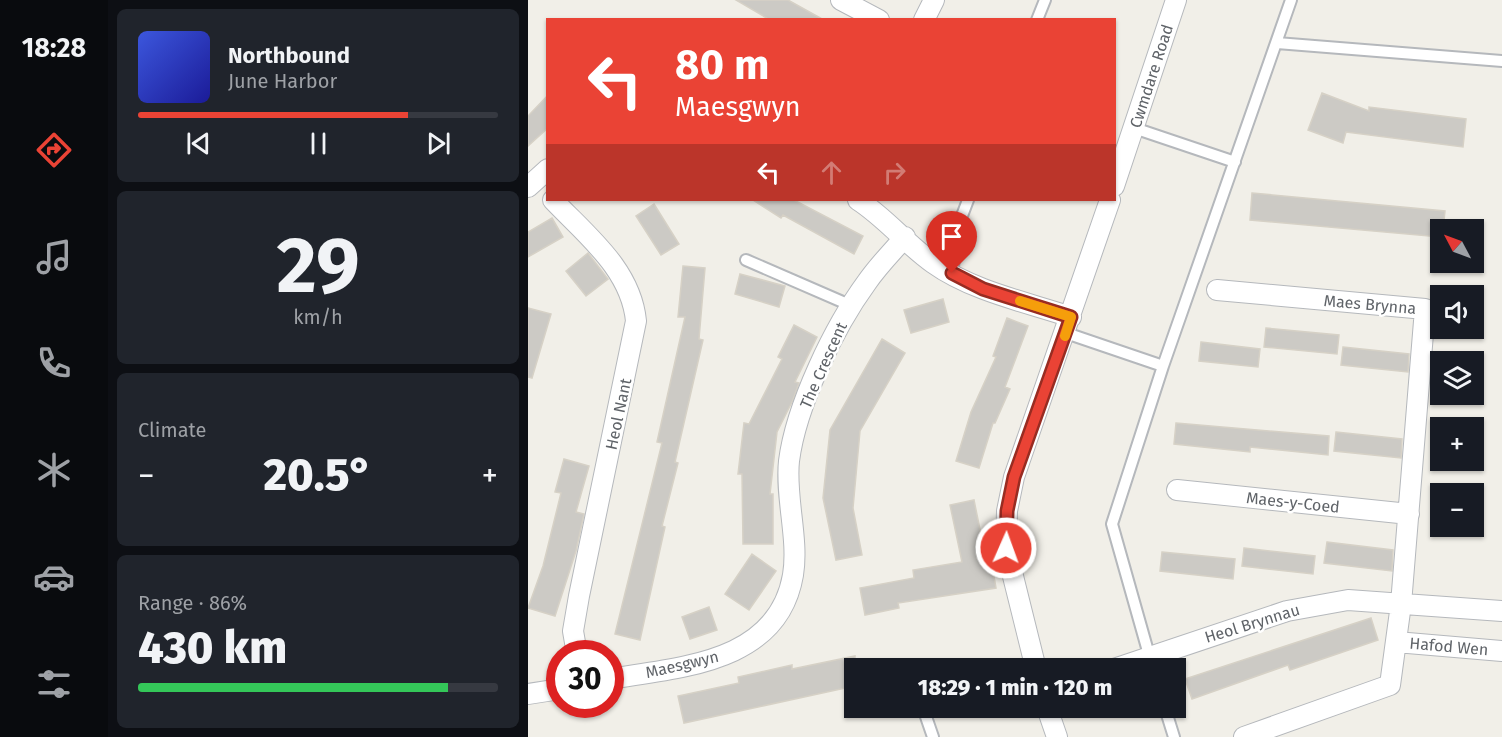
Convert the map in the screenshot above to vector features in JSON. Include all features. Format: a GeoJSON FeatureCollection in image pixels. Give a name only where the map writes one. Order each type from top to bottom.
{"type":"FeatureCollection","features":[{"type":"Feature","properties":{"kind":"street"},"geometry":{"type":"LineString","coordinates":[[841,0],[875,18]]}},
{"type":"Feature","properties":{"kind":"street"},"geometry":{"type":"LineString","coordinates":[[925,18],[934,0]]}},
{"type":"Feature","properties":{"kind":"street","name":"Cwmdare Road"},"geometry":{"type":"LineString","coordinates":[[1116,180],[1176,0]]}},
{"type":"Feature","properties":{"kind":"street","name":"Heol Nant"},"geometry":{"type":"LineString","coordinates":[[554,201],[613,264],[627,285],[634,302],[636,321],[579,596],[573,631],[575,640]]}},
{"type":"Feature","properties":{"kind":"street"},"geometry":{"type":"LineString","coordinates":[[859,201],[905,237],[933,263],[983,289],[1068,325]]}},
{"type":"Feature","properties":{"kind":"street"},"geometry":{"type":"LineString","coordinates":[[1033,658],[1006,548],[1007,511],[1014,477],[1110,201]]}},
{"type":"Feature","properties":{"kind":"street","name":"The Crescent"},"geometry":{"type":"LineString","coordinates":[[777,618],[793,575],[789,462],[803,406],[841,322],[867,281],[905,237]]}},
{"type":"Feature","properties":{"kind":"street","name":"Maes Brynna"},"geometry":{"type":"LineString","coordinates":[[1217,290],[1425,309],[1409,514]]}},
{"type":"Feature","properties":{"kind":"street","name":"Maes-y-Coed"},"geometry":{"type":"LineString","coordinates":[[1177,490],[1409,514]]}},
{"type":"Feature","properties":{"kind":"street"},"geometry":{"type":"LineString","coordinates":[[1244,737],[1390,685],[1401,604],[1409,514]]}},
{"type":"Feature","properties":{"kind":"street","name":"Heol Brynnau"},"geometry":{"type":"LineString","coordinates":[[1164,658],[1287,611],[1348,600],[1502,611]]}},
{"type":"Feature","properties":{"kind":"street","name":"Maesgwyn"},"geometry":{"type":"LineString","coordinates":[[624,676],[705,662],[744,648],[777,618]]}},
{"type":"Feature","properties":{"kind":"street","name":"Hafod Wen"},"geometry":{"type":"LineString","coordinates":[[1396,642],[1502,651]]}},
{"type":"Feature","properties":{"kind":"street"},"geometry":{"type":"LineString","coordinates":[[528,694],[546,691]]}},
{"type":"Feature","properties":{"kind":"street"},"geometry":{"type":"LineString","coordinates":[[1050,718],[1057,737]]}},
{"type":"Feature","properties":{"kind":"lane"},"geometry":{"type":"LineString","coordinates":[[1038,18],[1045,0]]}},
{"type":"Feature","properties":{"kind":"lane"},"geometry":{"type":"LineString","coordinates":[[1150,658],[1112,524],[1163,366],[1291,0]]}},
{"type":"Feature","properties":{"kind":"lane"},"geometry":{"type":"LineString","coordinates":[[1277,44],[1502,61]]}},
{"type":"Feature","properties":{"kind":"lane"},"geometry":{"type":"LineString","coordinates":[[1134,128],[1235,162]]}},
{"type":"Feature","properties":{"kind":"lane"},"geometry":{"type":"LineString","coordinates":[[952,273],[960,221],[968,201]]}},
{"type":"Feature","properties":{"kind":"lane"},"geometry":{"type":"LineString","coordinates":[[746,260],[852,306]]}},
{"type":"Feature","properties":{"kind":"lane"},"geometry":{"type":"LineString","coordinates":[[1068,325],[1163,366]]}},
{"type":"Feature","properties":{"kind":"lane"},"geometry":{"type":"LineString","coordinates":[[926,718],[933,737]]}},
{"type":"Feature","properties":{"kind":"lane"},"geometry":{"type":"LineString","coordinates":[[1168,718],[1174,737]]}},
{"type":"Feature","properties":{"kind":"building"},"geometry":{"type":"Polygon","coordinates":[[[736,0],[788,0],[820,18],[767,18],[736,0]]]}},
{"type":"Feature","properties":{"kind":"building"},"geometry":{"type":"Polygon","coordinates":[[[1322,93],[1369,111],[1369,107],[1466,119],[1463,147],[1346,132],[1343,143],[1308,130],[1322,93]]]}},
{"type":"Feature","properties":{"kind":"building"},"geometry":{"type":"Polygon","coordinates":[[[546,97],[546,130],[528,146],[528,116],[546,97]]]}},
{"type":"Feature","properties":{"kind":"building"},"geometry":{"type":"Polygon","coordinates":[[[1252,193],[1445,211],[1444,219],[1430,219],[1430,236],[1250,220],[1252,193]]]}},
{"type":"Feature","properties":{"kind":"building"},"geometry":{"type":"Polygon","coordinates":[[[755,201],[796,201],[863,236],[854,254],[783,215],[781,218],[755,201]]]}},
{"type":"Feature","properties":{"kind":"building"},"geometry":{"type":"Polygon","coordinates":[[[654,204],[679,244],[661,255],[636,216],[654,204]]]}},
{"type":"Feature","properties":{"kind":"building"},"geometry":{"type":"Polygon","coordinates":[[[552,218],[563,237],[528,257],[528,232],[552,218]]]}},
{"type":"Feature","properties":{"kind":"building"},"geometry":{"type":"Polygon","coordinates":[[[588,253],[608,279],[586,296],[566,271],[588,253]]]}},
{"type":"Feature","properties":{"kind":"building"},"geometry":{"type":"Polygon","coordinates":[[[683,266],[705,268],[699,339],[703,340],[675,462],[678,463],[662,526],[665,527],[640,640],[615,634],[662,443],[657,442],[685,317],[678,317],[683,266]]]}},
{"type":"Feature","properties":{"kind":"building"},"geometry":{"type":"Polygon","coordinates":[[[740,274],[785,286],[779,307],[735,294],[740,274]]]}},
{"type":"Feature","properties":{"kind":"building"},"geometry":{"type":"Polygon","coordinates":[[[943,299],[949,322],[911,333],[904,310],[943,299]]]}},
{"type":"Feature","properties":{"kind":"building"},"geometry":{"type":"Polygon","coordinates":[[[528,308],[551,314],[532,378],[528,377],[528,308]]]}},
{"type":"Feature","properties":{"kind":"building"},"geometry":{"type":"Polygon","coordinates":[[[1007,318],[1028,326],[1005,387],[1010,389],[993,423],[979,468],[956,461],[971,412],[996,357],[993,356],[1007,318]]]}},
{"type":"Feature","properties":{"kind":"building"},"geometry":{"type":"Polygon","coordinates":[[[794,325],[817,337],[795,382],[799,383],[793,400],[777,432],[770,494],[773,494],[773,544],[743,544],[742,474],[738,474],[744,423],[749,424],[782,359],[778,357],[794,325]]]}},
{"type":"Feature","properties":{"kind":"building"},"geometry":{"type":"Polygon","coordinates":[[[1266,328],[1339,335],[1337,354],[1264,347],[1266,328]]]}},
{"type":"Feature","properties":{"kind":"building"},"geometry":{"type":"Polygon","coordinates":[[[882,339],[905,353],[860,431],[853,508],[862,555],[836,560],[823,498],[830,430],[882,339]]]}},
{"type":"Feature","properties":{"kind":"building"},"geometry":{"type":"Polygon","coordinates":[[[1201,342],[1260,349],[1258,367],[1199,361],[1201,342]]]}},
{"type":"Feature","properties":{"kind":"building"},"geometry":{"type":"Polygon","coordinates":[[[1343,347],[1409,354],[1408,372],[1341,365],[1343,347]]]}},
{"type":"Feature","properties":{"kind":"building"},"geometry":{"type":"Polygon","coordinates":[[[1176,423],[1329,436],[1328,455],[1250,447],[1250,452],[1174,444],[1176,423]]]}},
{"type":"Feature","properties":{"kind":"building"},"geometry":{"type":"Polygon","coordinates":[[[1336,432],[1402,439],[1401,458],[1334,451],[1336,432]]]}},
{"type":"Feature","properties":{"kind":"building"},"geometry":{"type":"Polygon","coordinates":[[[564,459],[589,466],[576,512],[584,514],[576,551],[555,616],[528,608],[543,566],[561,493],[555,492],[564,459]]]}},
{"type":"Feature","properties":{"kind":"building"},"geometry":{"type":"Polygon","coordinates":[[[974,500],[986,559],[991,558],[996,588],[898,603],[899,608],[865,615],[860,588],[914,578],[913,570],[962,562],[950,505],[974,500]]]}},
{"type":"Feature","properties":{"kind":"building"},"geometry":{"type":"Polygon","coordinates":[[[1327,542],[1393,550],[1392,571],[1324,563],[1327,542]]]}},
{"type":"Feature","properties":{"kind":"building"},"geometry":{"type":"Polygon","coordinates":[[[1244,548],[1315,556],[1313,574],[1242,566],[1244,548]]]}},
{"type":"Feature","properties":{"kind":"building"},"geometry":{"type":"Polygon","coordinates":[[[1162,552],[1235,559],[1233,579],[1160,571],[1162,552]]]}},
{"type":"Feature","properties":{"kind":"building"},"geometry":{"type":"Polygon","coordinates":[[[752,554],[776,571],[749,610],[725,594],[752,554]]]}},
{"type":"Feature","properties":{"kind":"building"},"geometry":{"type":"Polygon","coordinates":[[[709,607],[717,630],[690,639],[682,617],[709,607]]]}},
{"type":"Feature","properties":{"kind":"building"},"geometry":{"type":"Polygon","coordinates":[[[1371,618],[1378,640],[1290,670],[1288,665],[1192,699],[1186,679],[1371,618]]]}},
{"type":"Feature","properties":{"kind":"building"},"geometry":{"type":"Polygon","coordinates":[[[844,658],[844,688],[684,723],[678,696],[739,683],[738,677],[792,665],[792,669],[844,658]]]}},
{"type":"Feature","properties":{"kind":"slow traffic"},"geometry":{"type":"LineString","coordinates":[[1020,301],[1071,317],[1065,336]]}},
{"type":"Feature","properties":{"kind":"route"},"geometry":{"type":"LineString","coordinates":[[952,273],[983,289],[1071,317],[1014,477],[1007,511],[1006,548]]}}]}
